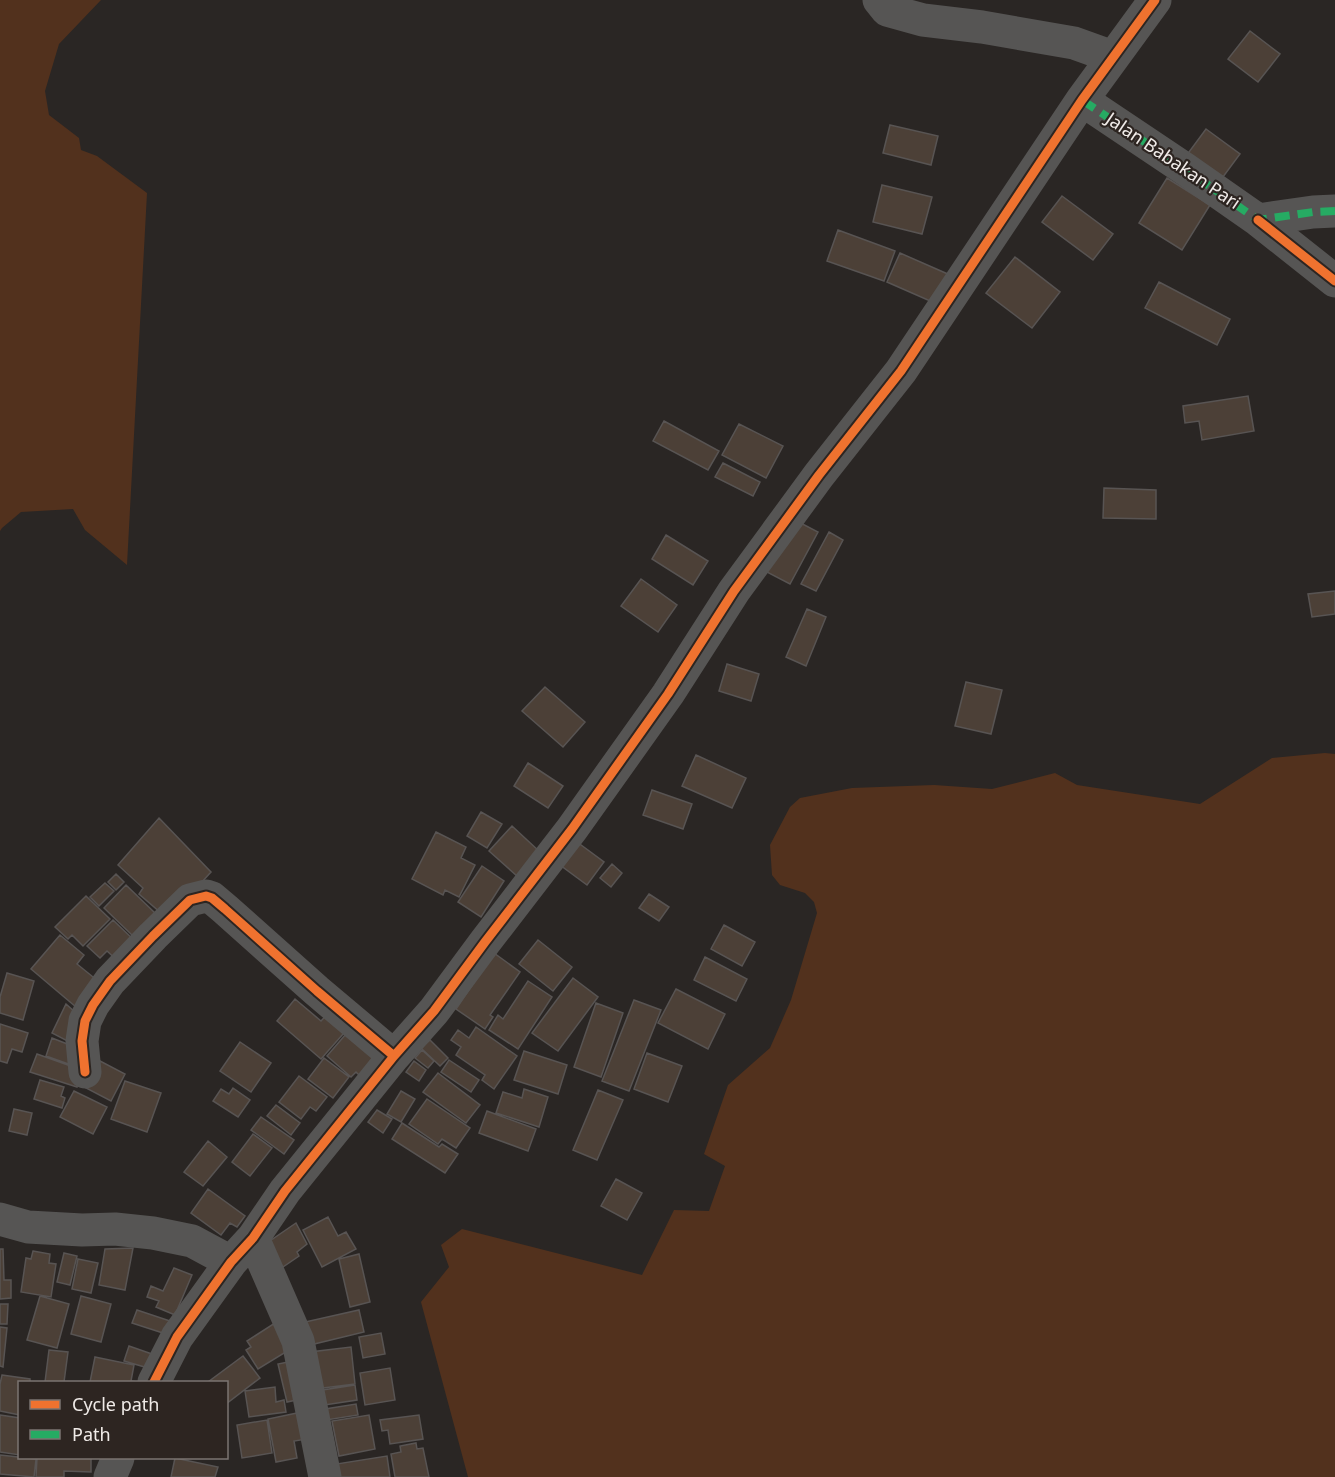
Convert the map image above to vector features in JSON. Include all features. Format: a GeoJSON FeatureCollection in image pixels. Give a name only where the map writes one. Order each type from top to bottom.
{"type":"FeatureCollection","features":[{"type":"Feature","properties":{"kind":"street"},"geometry":{"type":"LineString","coordinates":[[879,0],[887,10],[923,20],[982,27],[1074,43],[1113,57]]}},
{"type":"Feature","properties":{"kind":"street"},"geometry":{"type":"LineString","coordinates":[[155,1381],[177,1337],[231,1262],[253,1238],[285,1191],[394,1056],[434,1011],[572,829],[668,694],[734,591],[819,475],[901,371],[1082,100],[1155,0]]}},
{"type":"Feature","properties":{"kind":"street","name":"Jalan Babakan Pari"},"geometry":{"type":"LineString","coordinates":[[1082,100],[1258,220],[1335,211]]}},
{"type":"Feature","properties":{"kind":"street"},"geometry":{"type":"LineString","coordinates":[[1258,220],[1335,280]]}},
{"type":"Feature","properties":{"kind":"street"},"geometry":{"type":"LineString","coordinates":[[85,1072],[82,1041],[85,1022],[93,1005],[110,981],[190,900],[206,896],[225,909],[394,1056]]}},
{"type":"Feature","properties":{"kind":"street"},"geometry":{"type":"LineString","coordinates":[[0,1219],[28,1227],[115,1229],[153,1233],[192,1241],[231,1262]]}},
{"type":"Feature","properties":{"kind":"street"},"geometry":{"type":"LineString","coordinates":[[253,1238],[298,1341],[325,1477]]}},
{"type":"Feature","properties":{"kind":"street"},"geometry":{"type":"LineString","coordinates":[[110,1477],[118,1459]]}},
{"type":"Feature","properties":{"kind":"shaded area"},"geometry":{"type":"Polygon","coordinates":[[[0,0],[101,0],[59,44],[45,91],[49,115],[79,138],[81,150],[97,156],[147,193],[127,565],[85,530],[73,509],[21,512],[0,531],[0,0]]]}},
{"type":"Feature","properties":{"kind":"shaded area"},"geometry":{"type":"Polygon","coordinates":[[[1335,754],[1335,1477],[468,1477],[421,1302],[449,1267],[441,1245],[462,1229],[642,1275],[674,1210],[709,1211],[725,1166],[704,1154],[728,1085],[770,1048],[791,1000],[817,913],[814,902],[805,893],[780,885],[772,875],[770,845],[790,807],[800,798],[852,788],[934,785],[992,789],[1055,773],[1077,785],[1200,804],[1272,758],[1335,754]]]}},
{"type":"Feature","properties":{"kind":"building"},"geometry":{"type":"Polygon","coordinates":[[[1250,31],[1280,54],[1258,82],[1228,59],[1250,31]]]}},
{"type":"Feature","properties":{"kind":"building"},"geometry":{"type":"Polygon","coordinates":[[[890,125],[938,136],[931,165],[883,153],[890,125]]]}},
{"type":"Feature","properties":{"kind":"building"},"geometry":{"type":"Polygon","coordinates":[[[1206,129],[1240,154],[1220,181],[1186,156],[1206,129]]]}},
{"type":"Feature","properties":{"kind":"building"},"geometry":{"type":"Polygon","coordinates":[[[1167,178],[1210,205],[1182,250],[1139,223],[1167,178]]]}},
{"type":"Feature","properties":{"kind":"building"},"geometry":{"type":"Polygon","coordinates":[[[882,185],[932,197],[922,234],[873,222],[882,185]]]}},
{"type":"Feature","properties":{"kind":"building"},"geometry":{"type":"Polygon","coordinates":[[[1062,196],[1113,234],[1093,260],[1042,222],[1062,196]]]}},
{"type":"Feature","properties":{"kind":"building"},"geometry":{"type":"Polygon","coordinates":[[[838,230],[895,251],[884,281],[827,261],[838,230]]]}},
{"type":"Feature","properties":{"kind":"building"},"geometry":{"type":"Polygon","coordinates":[[[900,253],[950,275],[937,304],[887,282],[900,253]]]}},
{"type":"Feature","properties":{"kind":"building"},"geometry":{"type":"Polygon","coordinates":[[[1015,257],[1060,292],[1032,328],[986,293],[1015,257]]]}},
{"type":"Feature","properties":{"kind":"building"},"geometry":{"type":"Polygon","coordinates":[[[1159,282],[1230,319],[1217,345],[1145,308],[1159,282]]]}},
{"type":"Feature","properties":{"kind":"building"},"geometry":{"type":"Polygon","coordinates":[[[1248,396],[1254,431],[1202,440],[1199,421],[1185,423],[1183,406],[1248,396]]]}},
{"type":"Feature","properties":{"kind":"building"},"geometry":{"type":"Polygon","coordinates":[[[664,421],[719,451],[708,470],[653,441],[664,421]]]}},
{"type":"Feature","properties":{"kind":"building"},"geometry":{"type":"Polygon","coordinates":[[[739,424],[783,446],[766,478],[722,455],[739,424]]]}},
{"type":"Feature","properties":{"kind":"building"},"geometry":{"type":"Polygon","coordinates":[[[723,463],[760,482],[753,496],[715,477],[723,463]]]}},
{"type":"Feature","properties":{"kind":"building"},"geometry":{"type":"Polygon","coordinates":[[[1104,488],[1156,490],[1156,519],[1103,518],[1104,488]]]}},
{"type":"Feature","properties":{"kind":"building"},"geometry":{"type":"Polygon","coordinates":[[[791,518],[818,532],[790,584],[763,570],[791,518]]]}},
{"type":"Feature","properties":{"kind":"building"},"geometry":{"type":"Polygon","coordinates":[[[829,532],[843,540],[816,591],[801,584],[829,532]]]}},
{"type":"Feature","properties":{"kind":"building"},"geometry":{"type":"Polygon","coordinates":[[[666,535],[708,561],[693,585],[652,559],[666,535]]]}},
{"type":"Feature","properties":{"kind":"building"},"geometry":{"type":"Polygon","coordinates":[[[641,579],[677,605],[658,632],[621,606],[641,579]]]}},
{"type":"Feature","properties":{"kind":"building"},"geometry":{"type":"Polygon","coordinates":[[[1335,591],[1335,614],[1312,617],[1308,594],[1335,591]]]}},
{"type":"Feature","properties":{"kind":"building"},"geometry":{"type":"Polygon","coordinates":[[[807,609],[826,617],[806,666],[786,657],[807,609]]]}},
{"type":"Feature","properties":{"kind":"building"},"geometry":{"type":"Polygon","coordinates":[[[727,664],[759,674],[751,701],[719,691],[727,664]]]}},
{"type":"Feature","properties":{"kind":"building"},"geometry":{"type":"Polygon","coordinates":[[[966,682],[1002,690],[991,734],[955,726],[966,682]]]}},
{"type":"Feature","properties":{"kind":"building"},"geometry":{"type":"Polygon","coordinates":[[[545,687],[585,722],[563,747],[522,711],[545,687]]]}},
{"type":"Feature","properties":{"kind":"building"},"geometry":{"type":"Polygon","coordinates":[[[696,755],[746,778],[732,808],[682,786],[696,755]]]}},
{"type":"Feature","properties":{"kind":"building"},"geometry":{"type":"Polygon","coordinates":[[[528,763],[563,786],[548,808],[514,786],[528,763]]]}},
{"type":"Feature","properties":{"kind":"building"},"geometry":{"type":"Polygon","coordinates":[[[652,790],[692,804],[683,829],[643,815],[652,790]]]}},
{"type":"Feature","properties":{"kind":"building"},"geometry":{"type":"Polygon","coordinates":[[[481,812],[502,824],[487,848],[467,836],[481,812]]]}},
{"type":"Feature","properties":{"kind":"building"},"geometry":{"type":"Polygon","coordinates":[[[159,818],[211,872],[168,919],[139,894],[143,888],[118,865],[159,818]]]}},
{"type":"Feature","properties":{"kind":"building"},"geometry":{"type":"Polygon","coordinates":[[[512,826],[540,852],[518,877],[489,851],[512,826]]]}},
{"type":"Feature","properties":{"kind":"building"},"geometry":{"type":"Polygon","coordinates":[[[436,832],[466,847],[461,858],[475,865],[459,897],[445,890],[443,895],[412,879],[436,832]]]}},
{"type":"Feature","properties":{"kind":"building"},"geometry":{"type":"Polygon","coordinates":[[[573,839],[604,862],[587,885],[556,862],[573,839]]]}},
{"type":"Feature","properties":{"kind":"building"},"geometry":{"type":"Polygon","coordinates":[[[612,864],[622,873],[611,887],[600,878],[612,864]]]}},
{"type":"Feature","properties":{"kind":"building"},"geometry":{"type":"Polygon","coordinates":[[[482,866],[504,881],[481,917],[458,902],[482,866]]]}},
{"type":"Feature","properties":{"kind":"building"},"geometry":{"type":"Polygon","coordinates":[[[116,874],[124,882],[116,890],[108,882],[116,874]]]}},
{"type":"Feature","properties":{"kind":"building"},"geometry":{"type":"Polygon","coordinates":[[[105,883],[114,891],[99,906],[90,897],[105,883]]]}},
{"type":"Feature","properties":{"kind":"building"},"geometry":{"type":"Polygon","coordinates":[[[126,885],[155,913],[133,936],[104,908],[126,885]]]}},
{"type":"Feature","properties":{"kind":"building"},"geometry":{"type":"Polygon","coordinates":[[[649,894],[669,907],[659,921],[639,908],[649,894]]]}},
{"type":"Feature","properties":{"kind":"building"},"geometry":{"type":"Polygon","coordinates":[[[86,896],[110,919],[83,946],[72,935],[68,939],[55,927],[86,896]]]}},
{"type":"Feature","properties":{"kind":"building"},"geometry":{"type":"Polygon","coordinates":[[[113,920],[138,944],[120,963],[107,951],[100,958],[87,946],[113,920]]]}},
{"type":"Feature","properties":{"kind":"building"},"geometry":{"type":"Polygon","coordinates":[[[724,925],[755,942],[742,966],[711,949],[724,925]]]}},
{"type":"Feature","properties":{"kind":"building"},"geometry":{"type":"Polygon","coordinates":[[[60,935],[84,955],[77,964],[98,981],[76,1007],[31,969],[60,935]]]}},
{"type":"Feature","properties":{"kind":"building"},"geometry":{"type":"Polygon","coordinates":[[[538,940],[572,967],[553,991],[519,964],[538,940]]]}},
{"type":"Feature","properties":{"kind":"building"},"geometry":{"type":"Polygon","coordinates":[[[494,953],[520,972],[490,1015],[493,1017],[485,1029],[456,1009],[494,953]]]}},
{"type":"Feature","properties":{"kind":"building"},"geometry":{"type":"Polygon","coordinates":[[[705,957],[747,979],[736,1001],[694,980],[705,957]]]}},
{"type":"Feature","properties":{"kind":"building"},"geometry":{"type":"Polygon","coordinates":[[[7,973],[34,981],[23,1020],[0,1013],[0,997],[7,973]]]}},
{"type":"Feature","properties":{"kind":"building"},"geometry":{"type":"Polygon","coordinates":[[[573,978],[598,997],[558,1051],[532,1033],[573,978]]]}},
{"type":"Feature","properties":{"kind":"building"},"geometry":{"type":"Polygon","coordinates":[[[528,981],[552,997],[518,1049],[489,1030],[498,1015],[503,1019],[528,981]]]}},
{"type":"Feature","properties":{"kind":"building"},"geometry":{"type":"Polygon","coordinates":[[[676,989],[725,1014],[708,1049],[658,1023],[676,989]]]}},
{"type":"Feature","properties":{"kind":"building"},"geometry":{"type":"Polygon","coordinates":[[[295,999],[321,1021],[332,1009],[351,1025],[321,1059],[277,1021],[295,999]]]}},
{"type":"Feature","properties":{"kind":"building"},"geometry":{"type":"Polygon","coordinates":[[[634,1000],[661,1010],[629,1091],[602,1081],[634,1000]]]}},
{"type":"Feature","properties":{"kind":"building"},"geometry":{"type":"Polygon","coordinates":[[[596,1003],[623,1013],[601,1077],[574,1067],[596,1003]]]}},
{"type":"Feature","properties":{"kind":"building"},"geometry":{"type":"Polygon","coordinates":[[[66,1004],[85,1021],[77,1046],[52,1033],[66,1004]]]}},
{"type":"Feature","properties":{"kind":"building"},"geometry":{"type":"Polygon","coordinates":[[[0,1024],[28,1033],[22,1052],[12,1049],[7,1063],[0,1061],[0,1024]]]}},
{"type":"Feature","properties":{"kind":"building"},"geometry":{"type":"Polygon","coordinates":[[[352,1027],[380,1054],[360,1076],[356,1072],[351,1077],[327,1056],[352,1027]]]}},
{"type":"Feature","properties":{"kind":"building"},"geometry":{"type":"Polygon","coordinates":[[[476,1027],[517,1056],[494,1089],[482,1080],[485,1075],[456,1055],[461,1047],[451,1040],[458,1030],[469,1038],[476,1027]]]}},
{"type":"Feature","properties":{"kind":"building"},"geometry":{"type":"Polygon","coordinates":[[[52,1038],[80,1049],[74,1066],[46,1056],[52,1038]]]}},
{"type":"Feature","properties":{"kind":"building"},"geometry":{"type":"Polygon","coordinates":[[[430,1040],[448,1058],[440,1066],[421,1048],[430,1040]]]}},
{"type":"Feature","properties":{"kind":"building"},"geometry":{"type":"Polygon","coordinates":[[[240,1042],[271,1063],[251,1092],[220,1071],[240,1042]]]}},
{"type":"Feature","properties":{"kind":"building"},"geometry":{"type":"Polygon","coordinates":[[[422,1050],[434,1061],[428,1068],[415,1058],[422,1050]]]}},
{"type":"Feature","properties":{"kind":"building"},"geometry":{"type":"Polygon","coordinates":[[[524,1051],[567,1065],[558,1094],[514,1080],[524,1051]]]}},
{"type":"Feature","properties":{"kind":"building"},"geometry":{"type":"Polygon","coordinates":[[[647,1053],[682,1066],[668,1102],[634,1089],[647,1053]]]}},
{"type":"Feature","properties":{"kind":"building"},"geometry":{"type":"Polygon","coordinates":[[[37,1054],[82,1070],[77,1087],[30,1072],[37,1054]]]}},
{"type":"Feature","properties":{"kind":"building"},"geometry":{"type":"Polygon","coordinates":[[[324,1058],[349,1077],[333,1098],[308,1079],[324,1058]]]}},
{"type":"Feature","properties":{"kind":"building"},"geometry":{"type":"Polygon","coordinates":[[[449,1060],[479,1080],[471,1092],[441,1072],[449,1060]]]}},
{"type":"Feature","properties":{"kind":"building"},"geometry":{"type":"Polygon","coordinates":[[[100,1061],[125,1074],[111,1101],[86,1088],[100,1061]]]}},
{"type":"Feature","properties":{"kind":"building"},"geometry":{"type":"Polygon","coordinates":[[[414,1061],[426,1070],[419,1081],[406,1072],[414,1061]]]}},
{"type":"Feature","properties":{"kind":"building"},"geometry":{"type":"Polygon","coordinates":[[[438,1073],[480,1105],[466,1123],[423,1092],[438,1073]]]}},
{"type":"Feature","properties":{"kind":"building"},"geometry":{"type":"Polygon","coordinates":[[[299,1076],[327,1097],[316,1111],[310,1107],[301,1119],[279,1102],[299,1076]]]}},
{"type":"Feature","properties":{"kind":"building"},"geometry":{"type":"Polygon","coordinates":[[[40,1080],[64,1087],[61,1096],[65,1098],[62,1108],[34,1099],[40,1080]]]}},
{"type":"Feature","properties":{"kind":"building"},"geometry":{"type":"Polygon","coordinates":[[[125,1081],[161,1093],[147,1132],[111,1119],[125,1081]]]}},
{"type":"Feature","properties":{"kind":"building"},"geometry":{"type":"Polygon","coordinates":[[[233,1088],[250,1100],[238,1117],[213,1101],[221,1089],[229,1094],[233,1088]]]}},
{"type":"Feature","properties":{"kind":"building"},"geometry":{"type":"Polygon","coordinates":[[[524,1089],[548,1097],[539,1127],[496,1113],[503,1092],[522,1098],[524,1089]]]}},
{"type":"Feature","properties":{"kind":"building"},"geometry":{"type":"Polygon","coordinates":[[[598,1090],[623,1100],[597,1160],[573,1150],[598,1090]]]}},
{"type":"Feature","properties":{"kind":"building"},"geometry":{"type":"Polygon","coordinates":[[[74,1091],[107,1107],[93,1134],[60,1117],[74,1091]]]}},
{"type":"Feature","properties":{"kind":"building"},"geometry":{"type":"Polygon","coordinates":[[[401,1091],[415,1099],[401,1122],[387,1114],[401,1091]]]}},
{"type":"Feature","properties":{"kind":"building"},"geometry":{"type":"Polygon","coordinates":[[[427,1099],[470,1128],[456,1148],[442,1139],[438,1144],[409,1124],[427,1099]]]}},
{"type":"Feature","properties":{"kind":"building"},"geometry":{"type":"Polygon","coordinates":[[[276,1105],[300,1123],[291,1135],[267,1116],[276,1105]]]}},
{"type":"Feature","properties":{"kind":"building"},"geometry":{"type":"Polygon","coordinates":[[[14,1109],[32,1113],[27,1135],[9,1131],[14,1109]]]}},
{"type":"Feature","properties":{"kind":"building"},"geometry":{"type":"Polygon","coordinates":[[[377,1110],[392,1119],[383,1133],[368,1122],[377,1110]]]}},
{"type":"Feature","properties":{"kind":"building"},"geometry":{"type":"Polygon","coordinates":[[[487,1111],[536,1129],[528,1151],[479,1133],[487,1111]]]}},
{"type":"Feature","properties":{"kind":"building"},"geometry":{"type":"Polygon","coordinates":[[[261,1117],[294,1140],[284,1154],[251,1130],[261,1117]]]}},
{"type":"Feature","properties":{"kind":"building"},"geometry":{"type":"Polygon","coordinates":[[[402,1123],[439,1147],[442,1144],[458,1154],[445,1173],[392,1139],[402,1123]]]}},
{"type":"Feature","properties":{"kind":"building"},"geometry":{"type":"Polygon","coordinates":[[[253,1134],[272,1148],[250,1176],[232,1162],[253,1134]]]}},
{"type":"Feature","properties":{"kind":"building"},"geometry":{"type":"Polygon","coordinates":[[[208,1141],[227,1157],[203,1186],[184,1172],[208,1141]]]}},
{"type":"Feature","properties":{"kind":"building"},"geometry":{"type":"Polygon","coordinates":[[[616,1179],[642,1193],[627,1220],[601,1206],[616,1179]]]}},
{"type":"Feature","properties":{"kind":"building"},"geometry":{"type":"Polygon","coordinates":[[[208,1189],[245,1216],[237,1227],[230,1223],[221,1235],[191,1213],[208,1189]]]}},
{"type":"Feature","properties":{"kind":"building"},"geometry":{"type":"Polygon","coordinates":[[[328,1217],[338,1236],[346,1232],[356,1249],[322,1267],[303,1230],[328,1217]]]}},
{"type":"Feature","properties":{"kind":"building"},"geometry":{"type":"Polygon","coordinates":[[[296,1223],[307,1244],[297,1252],[299,1256],[280,1269],[264,1245],[296,1223]]]}},
{"type":"Feature","properties":{"kind":"building"},"geometry":{"type":"Polygon","coordinates":[[[133,1248],[125,1290],[99,1285],[105,1249],[133,1248]]]}},
{"type":"Feature","properties":{"kind":"building"},"geometry":{"type":"Polygon","coordinates":[[[0,1249],[3,1249],[4,1280],[11,1280],[11,1298],[0,1299],[0,1249]]]}},
{"type":"Feature","properties":{"kind":"building"},"geometry":{"type":"Polygon","coordinates":[[[33,1251],[50,1254],[49,1263],[56,1264],[51,1297],[21,1292],[26,1258],[31,1259],[33,1251]]]}},
{"type":"Feature","properties":{"kind":"building"},"geometry":{"type":"Polygon","coordinates":[[[64,1253],[77,1256],[70,1285],[57,1282],[64,1253]]]}},
{"type":"Feature","properties":{"kind":"building"},"geometry":{"type":"Polygon","coordinates":[[[359,1254],[370,1302],[350,1307],[339,1259],[359,1254]]]}},
{"type":"Feature","properties":{"kind":"building"},"geometry":{"type":"Polygon","coordinates":[[[78,1259],[98,1263],[91,1293],[72,1289],[78,1259]]]}},
{"type":"Feature","properties":{"kind":"building"},"geometry":{"type":"Polygon","coordinates":[[[174,1268],[192,1275],[175,1315],[156,1307],[159,1301],[147,1297],[151,1286],[163,1291],[174,1268]]]}},
{"type":"Feature","properties":{"kind":"building"},"geometry":{"type":"Polygon","coordinates":[[[40,1296],[69,1304],[57,1348],[27,1340],[40,1296]]]}},
{"type":"Feature","properties":{"kind":"building"},"geometry":{"type":"Polygon","coordinates":[[[81,1296],[111,1304],[101,1342],[71,1334],[81,1296]]]}},
{"type":"Feature","properties":{"kind":"building"},"geometry":{"type":"Polygon","coordinates":[[[0,1304],[8,1304],[7,1324],[0,1324],[0,1304]]]}},
{"type":"Feature","properties":{"kind":"building"},"geometry":{"type":"Polygon","coordinates":[[[137,1310],[170,1321],[166,1334],[132,1323],[137,1310]]]}},
{"type":"Feature","properties":{"kind":"building"},"geometry":{"type":"Polygon","coordinates":[[[359,1310],[364,1332],[310,1345],[305,1322],[359,1310]]]}},
{"type":"Feature","properties":{"kind":"building"},"geometry":{"type":"Polygon","coordinates":[[[278,1321],[294,1347],[258,1369],[246,1350],[251,1347],[247,1341],[278,1321]]]}},
{"type":"Feature","properties":{"kind":"building"},"geometry":{"type":"Polygon","coordinates":[[[0,1327],[7,1328],[3,1367],[0,1366],[0,1327]]]}},
{"type":"Feature","properties":{"kind":"building"},"geometry":{"type":"Polygon","coordinates":[[[381,1333],[385,1354],[363,1358],[359,1337],[381,1333]]]}},
{"type":"Feature","properties":{"kind":"building"},"geometry":{"type":"Polygon","coordinates":[[[129,1346],[152,1354],[148,1368],[124,1361],[129,1346]]]}},
{"type":"Feature","properties":{"kind":"building"},"geometry":{"type":"Polygon","coordinates":[[[351,1347],[355,1384],[315,1389],[310,1352],[351,1347]]]}},
{"type":"Feature","properties":{"kind":"building"},"geometry":{"type":"Polygon","coordinates":[[[49,1350],[68,1352],[64,1381],[45,1381],[49,1350]]]}},
{"type":"Feature","properties":{"kind":"building"},"geometry":{"type":"Polygon","coordinates":[[[243,1356],[260,1378],[228,1402],[228,1381],[209,1381],[243,1356]]]}},
{"type":"Feature","properties":{"kind":"building"},"geometry":{"type":"Polygon","coordinates":[[[95,1357],[134,1365],[131,1381],[90,1381],[95,1357]]]}},
{"type":"Feature","properties":{"kind":"building"},"geometry":{"type":"Polygon","coordinates":[[[298,1360],[306,1398],[287,1402],[278,1364],[298,1360]]]}},
{"type":"Feature","properties":{"kind":"building"},"geometry":{"type":"Polygon","coordinates":[[[390,1368],[395,1400],[365,1405],[360,1373],[390,1368]]]}},
{"type":"Feature","properties":{"kind":"building"},"geometry":{"type":"Polygon","coordinates":[[[2,1375],[30,1379],[30,1381],[18,1381],[18,1415],[0,1411],[2,1375]]]}},
{"type":"Feature","properties":{"kind":"building"},"geometry":{"type":"Polygon","coordinates":[[[355,1385],[357,1400],[318,1406],[316,1391],[355,1385]]]}},
{"type":"Feature","properties":{"kind":"building"},"geometry":{"type":"Polygon","coordinates":[[[275,1387],[276,1402],[284,1400],[286,1412],[249,1417],[245,1391],[275,1387]]]}},
{"type":"Feature","properties":{"kind":"building"},"geometry":{"type":"Polygon","coordinates":[[[356,1404],[358,1415],[320,1421],[319,1410],[356,1404]]]}},
{"type":"Feature","properties":{"kind":"building"},"geometry":{"type":"Polygon","coordinates":[[[302,1412],[307,1439],[294,1441],[297,1458],[276,1462],[268,1419],[302,1412]]]}},
{"type":"Feature","properties":{"kind":"building"},"geometry":{"type":"Polygon","coordinates":[[[0,1415],[18,1418],[18,1455],[0,1452],[0,1415]]]}},
{"type":"Feature","properties":{"kind":"building"},"geometry":{"type":"Polygon","coordinates":[[[369,1415],[375,1449],[339,1456],[332,1421],[369,1415]]]}},
{"type":"Feature","properties":{"kind":"building"},"geometry":{"type":"Polygon","coordinates":[[[419,1415],[423,1439],[390,1444],[388,1430],[382,1431],[380,1420],[419,1415]]]}},
{"type":"Feature","properties":{"kind":"building"},"geometry":{"type":"Polygon","coordinates":[[[267,1420],[272,1453],[242,1458],[237,1425],[267,1420]]]}},
{"type":"Feature","properties":{"kind":"building"},"geometry":{"type":"Polygon","coordinates":[[[416,1443],[417,1449],[423,1448],[429,1477],[395,1477],[391,1454],[401,1452],[400,1446],[416,1443]]]}},
{"type":"Feature","properties":{"kind":"building"},"geometry":{"type":"Polygon","coordinates":[[[0,1455],[18,1457],[18,1459],[36,1459],[34,1477],[0,1474],[0,1455]]]}},
{"type":"Feature","properties":{"kind":"building"},"geometry":{"type":"Polygon","coordinates":[[[387,1456],[390,1477],[332,1477],[330,1465],[387,1456]]]}},
{"type":"Feature","properties":{"kind":"building"},"geometry":{"type":"Polygon","coordinates":[[[37,1459],[91,1459],[91,1472],[64,1471],[64,1477],[36,1477],[37,1459]]]}},
{"type":"Feature","properties":{"kind":"building"},"geometry":{"type":"Polygon","coordinates":[[[175,1459],[218,1467],[215,1477],[171,1477],[175,1459]]]}},
{"type":"Feature","properties":{"kind":"marked path"},"geometry":{"type":"LineString","coordinates":[[1082,100],[1258,220],[1335,211]]}},
{"type":"Feature","properties":{"kind":"cycle path"},"geometry":{"type":"LineString","coordinates":[[155,1381],[177,1337],[231,1262],[253,1238],[285,1191],[394,1056],[434,1011],[572,829],[668,694],[734,591],[819,475],[901,371],[1082,100],[1155,0]]}},
{"type":"Feature","properties":{"kind":"cycle path"},"geometry":{"type":"LineString","coordinates":[[1258,220],[1335,281]]}},
{"type":"Feature","properties":{"kind":"cycle path"},"geometry":{"type":"LineString","coordinates":[[85,1072],[82,1041],[85,1021],[93,1005],[110,981],[190,900],[206,896],[225,909],[394,1056]]}}]}
